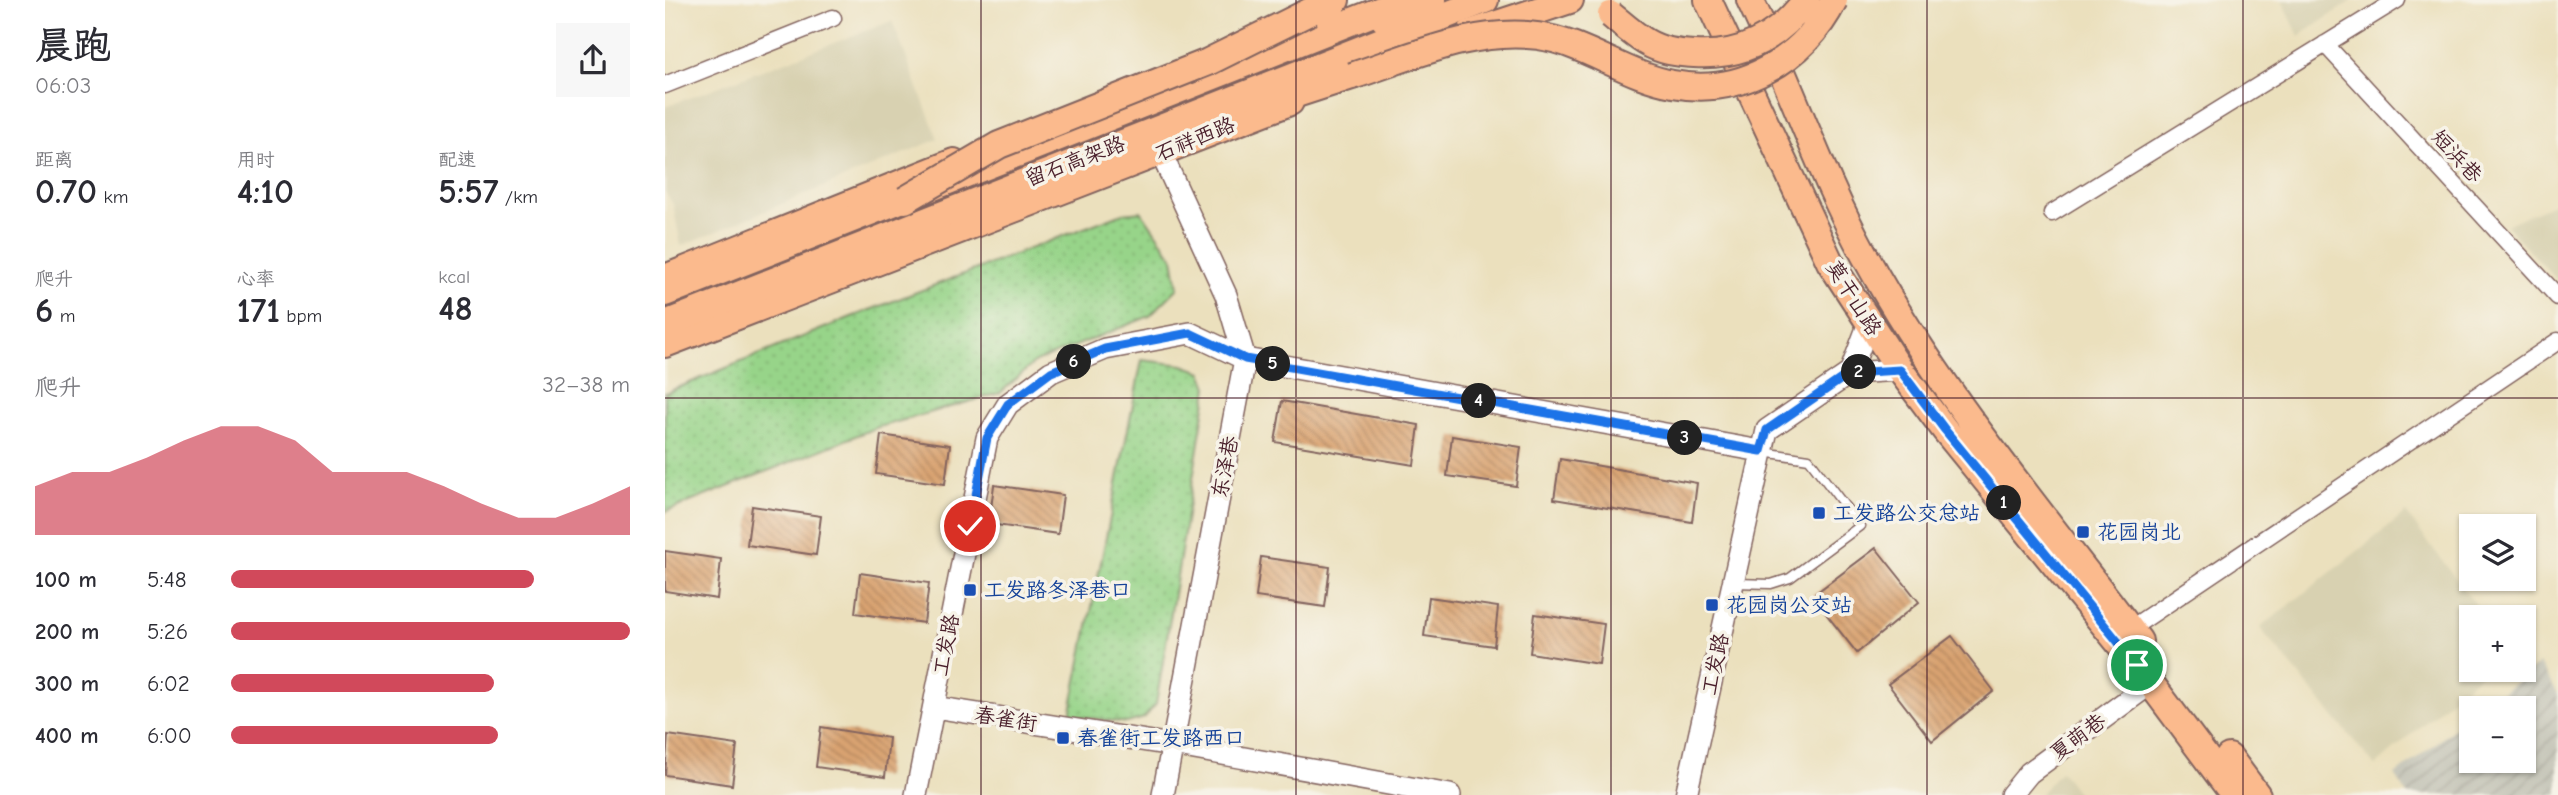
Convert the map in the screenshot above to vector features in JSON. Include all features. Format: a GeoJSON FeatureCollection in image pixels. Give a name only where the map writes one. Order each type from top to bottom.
{"type":"FeatureCollection","features":[{"type":"Feature","properties":{"kind":"main road"},"geometry":{"type":"LineString","coordinates":[[905,200],[999,145],[1208,62],[1336,0]]}},
{"type":"Feature","properties":{"kind":"main road"},"geometry":{"type":"LineString","coordinates":[[665,278],[1355,0]]}},
{"type":"Feature","properties":{"kind":"main road"},"geometry":{"type":"LineString","coordinates":[[665,322],[1433,0]]}},
{"type":"Feature","properties":{"kind":"main road"},"geometry":{"type":"LineString","coordinates":[[665,300],[1399,16],[1478,0]]}},
{"type":"Feature","properties":{"kind":"main road","name":"留石高架路"},"geometry":{"type":"LineString","coordinates":[[665,322],[1485,0]]}},
{"type":"Feature","properties":{"kind":"main road","name":"石祥西路"},"geometry":{"type":"LineString","coordinates":[[665,344],[1425,48],[1570,0]]}},
{"type":"Feature","properties":{"kind":"main road"},"geometry":{"type":"LineString","coordinates":[[1600,0],[1611,15],[1647,43],[1679,53],[1713,55],[1746,50],[1776,32],[1806,0]]}},
{"type":"Feature","properties":{"kind":"main road","name":"莫干山路"},"geometry":{"type":"LineString","coordinates":[[1708,0],[1830,262],[1900,370],[1945,430],[2151,683],[2234,795]]}},
{"type":"Feature","properties":{"kind":"main road","name":"莫干山路"},"geometry":{"type":"LineString","coordinates":[[1750,0],[1774,49],[1824,177],[1866,258],[1938,376],[2257,795]]}},
{"type":"Feature","properties":{"kind":"main road"},"geometry":{"type":"LineString","coordinates":[[1076,161],[1487,35],[1537,36],[1578,47],[1671,84],[1727,86],[1754,77],[1794,53],[1821,23],[1834,0]]}},
{"type":"Feature","properties":{"kind":"main road","name":"留石高架路"},"geometry":{"type":"LineString","coordinates":[[665,293],[905,200],[1399,16]]}},
{"type":"Feature","properties":{"kind":"street"},"geometry":{"type":"LineString","coordinates":[[2052,213],[2397,0]]}},
{"type":"Feature","properties":{"kind":"street"},"geometry":{"type":"LineString","coordinates":[[665,85],[833,18]]}},
{"type":"Feature","properties":{"kind":"street","name":"短浜巷"},"geometry":{"type":"LineString","coordinates":[[2325,44],[2558,296]]}},
{"type":"Feature","properties":{"kind":"street","name":"东泽巷"},"geometry":{"type":"LineString","coordinates":[[1161,153],[1226,295],[1245,359],[1163,795]]}},
{"type":"Feature","properties":{"kind":"street"},"geometry":{"type":"LineString","coordinates":[[1869,323],[1850,373],[1900,370]]}},
{"type":"Feature","properties":{"kind":"street","name":"工发路"},"geometry":{"type":"LineString","coordinates":[[916,795],[987,438],[1008,404],[1051,372],[1105,349],[1190,333],[1245,359],[1761,451]]}},
{"type":"Feature","properties":{"kind":"street"},"geometry":{"type":"LineString","coordinates":[[2130,629],[2558,341]]}},
{"type":"Feature","properties":{"kind":"street","name":"工发路"},"geometry":{"type":"LineString","coordinates":[[1686,795],[1767,430],[1850,373]]}},
{"type":"Feature","properties":{"kind":"street","name":"夏萌巷"},"geometry":{"type":"LineString","coordinates":[[2011,795],[2029,773],[2151,683]]}},
{"type":"Feature","properties":{"kind":"street","name":"春雀街"},"geometry":{"type":"LineString","coordinates":[[934,707],[1172,745],[1450,795]]}},
{"type":"Feature","properties":{"kind":"lane"},"geometry":{"type":"LineString","coordinates":[[1733,583],[1771,584],[1790,578],[1860,526],[1809,458],[1761,451]]}},
{"type":"Feature","properties":{"kind":"shaded area"},"geometry":{"type":"Polygon","coordinates":[[[2282,0],[2353,0],[2299,36],[2282,0]]]}},
{"type":"Feature","properties":{"kind":"shaded area"},"geometry":{"type":"Polygon","coordinates":[[[892,21],[938,139],[681,246],[673,204],[665,192],[665,107],[892,21]]]}},
{"type":"Feature","properties":{"kind":"shaded area"},"geometry":{"type":"Polygon","coordinates":[[[2558,202],[2558,281],[2506,225],[2558,202]]]}},
{"type":"Feature","properties":{"kind":"shaded area"},"geometry":{"type":"Polygon","coordinates":[[[2406,513],[2459,583],[2459,591],[2465,591],[2476,605],[2459,605],[2459,682],[2471,682],[2375,766],[2260,628],[2406,513]]]}},
{"type":"Feature","properties":{"kind":"shaded area"},"geometry":{"type":"Polygon","coordinates":[[[2539,664],[2558,694],[2558,795],[2408,795],[2395,775],[2459,725],[2459,773],[2536,773],[2536,696],[2498,696],[2516,682],[2536,682],[2536,666],[2539,664]]]}},
{"type":"Feature","properties":{"kind":"shaded area"},"geometry":{"type":"Polygon","coordinates":[[[2061,771],[2079,795],[2040,795],[2042,791],[2061,771]]]}},
{"type":"Feature","properties":{"kind":"green space"},"geometry":{"type":"Polygon","coordinates":[[[1141,211],[1173,258],[1178,288],[1150,316],[1035,362],[1000,393],[875,428],[665,512],[665,393],[849,318],[1123,213],[1141,211]]]}},
{"type":"Feature","properties":{"kind":"green space"},"geometry":{"type":"Polygon","coordinates":[[[1142,360],[1183,365],[1202,372],[1208,387],[1156,704],[1144,718],[1127,723],[1070,715],[1142,360]]]}},
{"type":"Feature","properties":{"kind":"building"},"geometry":{"type":"Polygon","coordinates":[[[1282,401],[1419,425],[1414,465],[1275,442],[1282,401]]]}},
{"type":"Feature","properties":{"kind":"building"},"geometry":{"type":"Polygon","coordinates":[[[881,435],[950,445],[945,484],[876,474],[881,435]]]}},
{"type":"Feature","properties":{"kind":"building"},"geometry":{"type":"Polygon","coordinates":[[[1452,436],[1521,447],[1516,486],[1447,476],[1452,436]]]}},
{"type":"Feature","properties":{"kind":"building"},"geometry":{"type":"Polygon","coordinates":[[[1560,459],[1697,483],[1692,522],[1554,499],[1560,459]]]}},
{"type":"Feature","properties":{"kind":"building"},"geometry":{"type":"Polygon","coordinates":[[[994,485],[1063,495],[1058,534],[989,524],[994,485]]]}},
{"type":"Feature","properties":{"kind":"building"},"geometry":{"type":"Polygon","coordinates":[[[752,506],[821,516],[816,555],[747,545],[752,506]]]}},
{"type":"Feature","properties":{"kind":"building"},"geometry":{"type":"Polygon","coordinates":[[[1876,548],[1919,602],[1857,653],[1812,596],[1876,548]]]}},
{"type":"Feature","properties":{"kind":"building"},"geometry":{"type":"Polygon","coordinates":[[[665,551],[721,559],[717,599],[665,591],[665,551]]]}},
{"type":"Feature","properties":{"kind":"building"},"geometry":{"type":"Polygon","coordinates":[[[1261,557],[1330,567],[1325,607],[1256,597],[1261,557]]]}},
{"type":"Feature","properties":{"kind":"building"},"geometry":{"type":"Polygon","coordinates":[[[860,573],[929,583],[924,623],[855,613],[860,573]]]}},
{"type":"Feature","properties":{"kind":"building"},"geometry":{"type":"Polygon","coordinates":[[[1429,597],[1498,607],[1494,646],[1424,636],[1429,597]]]}},
{"type":"Feature","properties":{"kind":"building"},"geometry":{"type":"Polygon","coordinates":[[[1535,614],[1604,624],[1599,664],[1530,653],[1535,614]]]}},
{"type":"Feature","properties":{"kind":"building"},"geometry":{"type":"Polygon","coordinates":[[[1952,636],[1994,691],[1932,741],[1888,684],[1952,636]]]}},
{"type":"Feature","properties":{"kind":"building"},"geometry":{"type":"Polygon","coordinates":[[[821,727],[889,738],[885,777],[816,767],[821,727]]]}},
{"type":"Feature","properties":{"kind":"building"},"geometry":{"type":"Polygon","coordinates":[[[668,735],[737,745],[732,785],[665,775],[668,735]]]}},
{"type":"Feature","properties":{"kind":"place","name":"工发路公交总站"},"geometry":{"type":"Point","coordinates":[1819,513]}},
{"type":"Feature","properties":{"kind":"place","name":"花园岗北"},"geometry":{"type":"Point","coordinates":[2083,532]}},
{"type":"Feature","properties":{"kind":"place","name":"工发路冬泽巷口"},"geometry":{"type":"Point","coordinates":[970,590]}},
{"type":"Feature","properties":{"kind":"place","name":"花园岗公交站"},"geometry":{"type":"Point","coordinates":[1712,605]}},
{"type":"Feature","properties":{"kind":"place","name":"春雀街工发路西口"},"geometry":{"type":"Point","coordinates":[1063,738]}},
{"type":"Feature","properties":{"kind":"route"},"geometry":{"type":"LineString","coordinates":[[970,526],[987,438],[1008,404],[1051,372],[1105,349],[1190,333],[1245,359],[1761,451],[1767,430],[1850,373],[1900,370],[1945,430],[2137,665]]}}]}
